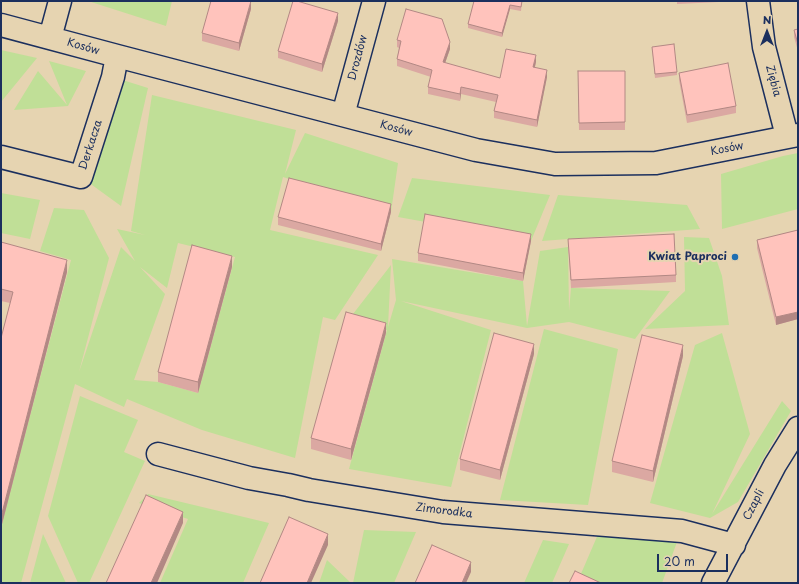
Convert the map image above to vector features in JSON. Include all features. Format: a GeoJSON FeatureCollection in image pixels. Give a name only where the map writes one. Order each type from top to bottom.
{"type":"FeatureCollection","features":[{"type":"Feature","properties":{"kind":"street"},"geometry":{"type":"LineString","coordinates":[[50,38],[60,1]]}},
{"type":"Feature","properties":{"kind":"street","name":"Drozdów"},"geometry":{"type":"LineString","coordinates":[[343,115],[374,1]]}},
{"type":"Feature","properties":{"kind":"street","name":"Ziębia"},"geometry":{"type":"LineString","coordinates":[[758,1],[764,47],[793,136]]}},
{"type":"Feature","properties":{"kind":"street","name":"Kosów"},"geometry":{"type":"LineString","coordinates":[[1,25],[476,150],[555,164],[656,163],[793,136]]}},
{"type":"Feature","properties":{"kind":"street","name":"Derkacza"},"geometry":{"type":"LineString","coordinates":[[1,158],[81,177],[113,78],[117,56]]}},
{"type":"Feature","properties":{"kind":"street","name":"Czapli"},"geometry":{"type":"LineString","coordinates":[[713,583],[764,486],[798,428]]}},
{"type":"Feature","properties":{"kind":"street","name":"Zimorodka"},"geometry":{"type":"LineString","coordinates":[[158,454],[249,478],[309,490],[438,511],[682,531],[734,545]]}},
{"type":"Feature","properties":{"kind":"green space"},"geometry":{"type":"Polygon","coordinates":[[[88,1],[172,1],[166,26],[88,1]]]}},
{"type":"Feature","properties":{"kind":"green space"},"geometry":{"type":"Polygon","coordinates":[[[1,50],[37,58],[1,102],[1,50]]]}},
{"type":"Feature","properties":{"kind":"green space"},"geometry":{"type":"Polygon","coordinates":[[[49,61],[86,71],[68,106],[14,110],[38,71],[67,105],[49,61]]]}},
{"type":"Feature","properties":{"kind":"green space"},"geometry":{"type":"Polygon","coordinates":[[[113,77],[148,88],[121,206],[81,177],[113,77]]]}},
{"type":"Feature","properties":{"kind":"green space"},"geometry":{"type":"Polygon","coordinates":[[[152,95],[296,130],[285,174],[305,133],[398,163],[391,212],[283,177],[270,230],[378,255],[335,320],[323,317],[295,458],[202,430],[127,399],[124,407],[75,384],[21,583],[1,583],[1,526],[71,260],[40,251],[54,208],[84,210],[109,258],[79,372],[121,247],[135,261],[117,229],[145,235],[131,231],[152,95]],[[178,243],[167,288],[140,267],[165,294],[134,380],[158,382],[198,393],[235,257],[178,243]]]}},
{"type":"Feature","properties":{"kind":"green space"},"geometry":{"type":"Polygon","coordinates":[[[798,153],[798,209],[722,229],[721,174],[798,153]]]}},
{"type":"Feature","properties":{"kind":"green space"},"geometry":{"type":"Polygon","coordinates":[[[412,178],[550,195],[531,241],[398,217],[412,178]]]}},
{"type":"Feature","properties":{"kind":"green space"},"geometry":{"type":"Polygon","coordinates":[[[1,193],[40,200],[30,239],[1,233],[1,193]]]}},
{"type":"Feature","properties":{"kind":"green space"},"geometry":{"type":"Polygon","coordinates":[[[558,195],[687,205],[700,229],[542,241],[558,195]]]}},
{"type":"Feature","properties":{"kind":"green space"},"geometry":{"type":"Polygon","coordinates":[[[684,237],[709,238],[722,276],[729,325],[645,329],[685,291],[684,237]]]}},
{"type":"Feature","properties":{"kind":"green space"},"geometry":{"type":"Polygon","coordinates":[[[568,247],[569,311],[571,288],[670,291],[635,339],[569,322],[527,328],[401,301],[491,330],[451,487],[349,469],[387,330],[346,323],[391,265],[388,327],[396,300],[392,259],[523,281],[527,326],[540,251],[568,247]]]}},
{"type":"Feature","properties":{"kind":"green space"},"geometry":{"type":"Polygon","coordinates":[[[544,329],[618,349],[588,505],[500,500],[544,329]]]}},
{"type":"Feature","properties":{"kind":"green space"},"geometry":{"type":"Polygon","coordinates":[[[722,333],[750,434],[712,514],[782,401],[791,411],[738,502],[710,518],[650,503],[695,345],[722,333]]]}},
{"type":"Feature","properties":{"kind":"green space"},"geometry":{"type":"Polygon","coordinates":[[[80,396],[138,420],[124,452],[145,461],[89,583],[78,583],[48,516],[80,396]]]}},
{"type":"Feature","properties":{"kind":"green space"},"geometry":{"type":"Polygon","coordinates":[[[148,494],[269,523],[243,583],[160,583],[188,519],[139,503],[148,494]]]}},
{"type":"Feature","properties":{"kind":"green space"},"geometry":{"type":"Polygon","coordinates":[[[364,530],[416,532],[394,583],[353,583],[364,530]]]}},
{"type":"Feature","properties":{"kind":"green space"},"geometry":{"type":"Polygon","coordinates":[[[599,532],[677,542],[662,583],[577,583],[599,532]]]}},
{"type":"Feature","properties":{"kind":"green space"},"geometry":{"type":"Polygon","coordinates":[[[43,534],[66,583],[30,583],[43,534]]]}},
{"type":"Feature","properties":{"kind":"green space"},"geometry":{"type":"Polygon","coordinates":[[[543,540],[569,544],[552,583],[524,583],[543,540]]]}},
{"type":"Feature","properties":{"kind":"green space"},"geometry":{"type":"Polygon","coordinates":[[[327,560],[351,583],[319,583],[327,560]]]}},
{"type":"Feature","properties":{"kind":"building"},"geometry":{"type":"Polygon","coordinates":[[[211,1],[251,1],[239,43],[202,33],[211,1]]]}},
{"type":"Feature","properties":{"kind":"building"},"geometry":{"type":"Polygon","coordinates":[[[293,1],[338,13],[322,64],[278,51],[293,1]]]}},
{"type":"Feature","properties":{"kind":"building"},"geometry":{"type":"Polygon","coordinates":[[[474,1],[522,1],[521,7],[510,5],[502,33],[468,24],[474,1]]]}},
{"type":"Feature","properties":{"kind":"building"},"geometry":{"type":"Polygon","coordinates":[[[406,9],[442,19],[450,42],[443,62],[500,78],[506,49],[536,55],[533,67],[547,70],[537,120],[494,111],[498,95],[461,87],[460,94],[428,87],[432,70],[397,59],[401,41],[397,40],[406,9]]]}},
{"type":"Feature","properties":{"kind":"building"},"geometry":{"type":"Polygon","coordinates":[[[798,29],[798,44],[794,30],[798,29]]]}},
{"type":"Feature","properties":{"kind":"building"},"geometry":{"type":"Polygon","coordinates":[[[674,44],[677,72],[655,74],[652,47],[674,44]]]}},
{"type":"Feature","properties":{"kind":"building"},"geometry":{"type":"Polygon","coordinates":[[[728,63],[736,106],[687,115],[679,73],[728,63]]]}},
{"type":"Feature","properties":{"kind":"building"},"geometry":{"type":"Polygon","coordinates":[[[578,71],[625,71],[625,122],[579,123],[578,71]]]}},
{"type":"Feature","properties":{"kind":"building"},"geometry":{"type":"Polygon","coordinates":[[[289,178],[391,204],[381,244],[278,217],[289,178]]]}},
{"type":"Feature","properties":{"kind":"building"},"geometry":{"type":"Polygon","coordinates":[[[425,214],[531,234],[523,273],[418,253],[425,214]]]}},
{"type":"Feature","properties":{"kind":"building"},"geometry":{"type":"Polygon","coordinates":[[[798,230],[798,312],[776,317],[757,240],[798,230]]]}},
{"type":"Feature","properties":{"kind":"building"},"geometry":{"type":"Polygon","coordinates":[[[674,234],[676,275],[571,280],[568,239],[674,234]]]}},
{"type":"Feature","properties":{"kind":"building"},"geometry":{"type":"Polygon","coordinates":[[[1,242],[67,260],[1,517],[1,338],[13,292],[1,289],[1,242]]]}},
{"type":"Feature","properties":{"kind":"building"},"geometry":{"type":"Polygon","coordinates":[[[192,245],[232,256],[198,382],[158,372],[192,245]]]}},
{"type":"Feature","properties":{"kind":"building"},"geometry":{"type":"Polygon","coordinates":[[[346,312],[386,323],[351,449],[311,438],[346,312]]]}},
{"type":"Feature","properties":{"kind":"building"},"geometry":{"type":"Polygon","coordinates":[[[494,333],[534,344],[500,470],[460,459],[494,333]]]}},
{"type":"Feature","properties":{"kind":"building"},"geometry":{"type":"Polygon","coordinates":[[[642,335],[683,345],[653,471],[612,461],[642,335]]]}},
{"type":"Feature","properties":{"kind":"building"},"geometry":{"type":"Polygon","coordinates":[[[146,495],[183,512],[151,583],[106,583],[146,495]]]}},
{"type":"Feature","properties":{"kind":"building"},"geometry":{"type":"Polygon","coordinates":[[[289,517],[328,534],[307,583],[260,583],[289,517]]]}},
{"type":"Feature","properties":{"kind":"building"},"geometry":{"type":"Polygon","coordinates":[[[432,545],[471,562],[462,583],[415,583],[432,545]]]}},
{"type":"Feature","properties":{"kind":"building"},"geometry":{"type":"Polygon","coordinates":[[[575,571],[601,583],[569,583],[575,571]]]}},
{"type":"Feature","properties":{"kind":"place","name":"Kwiat Paproci"},"geometry":{"type":"Point","coordinates":[735,257]}}]}
